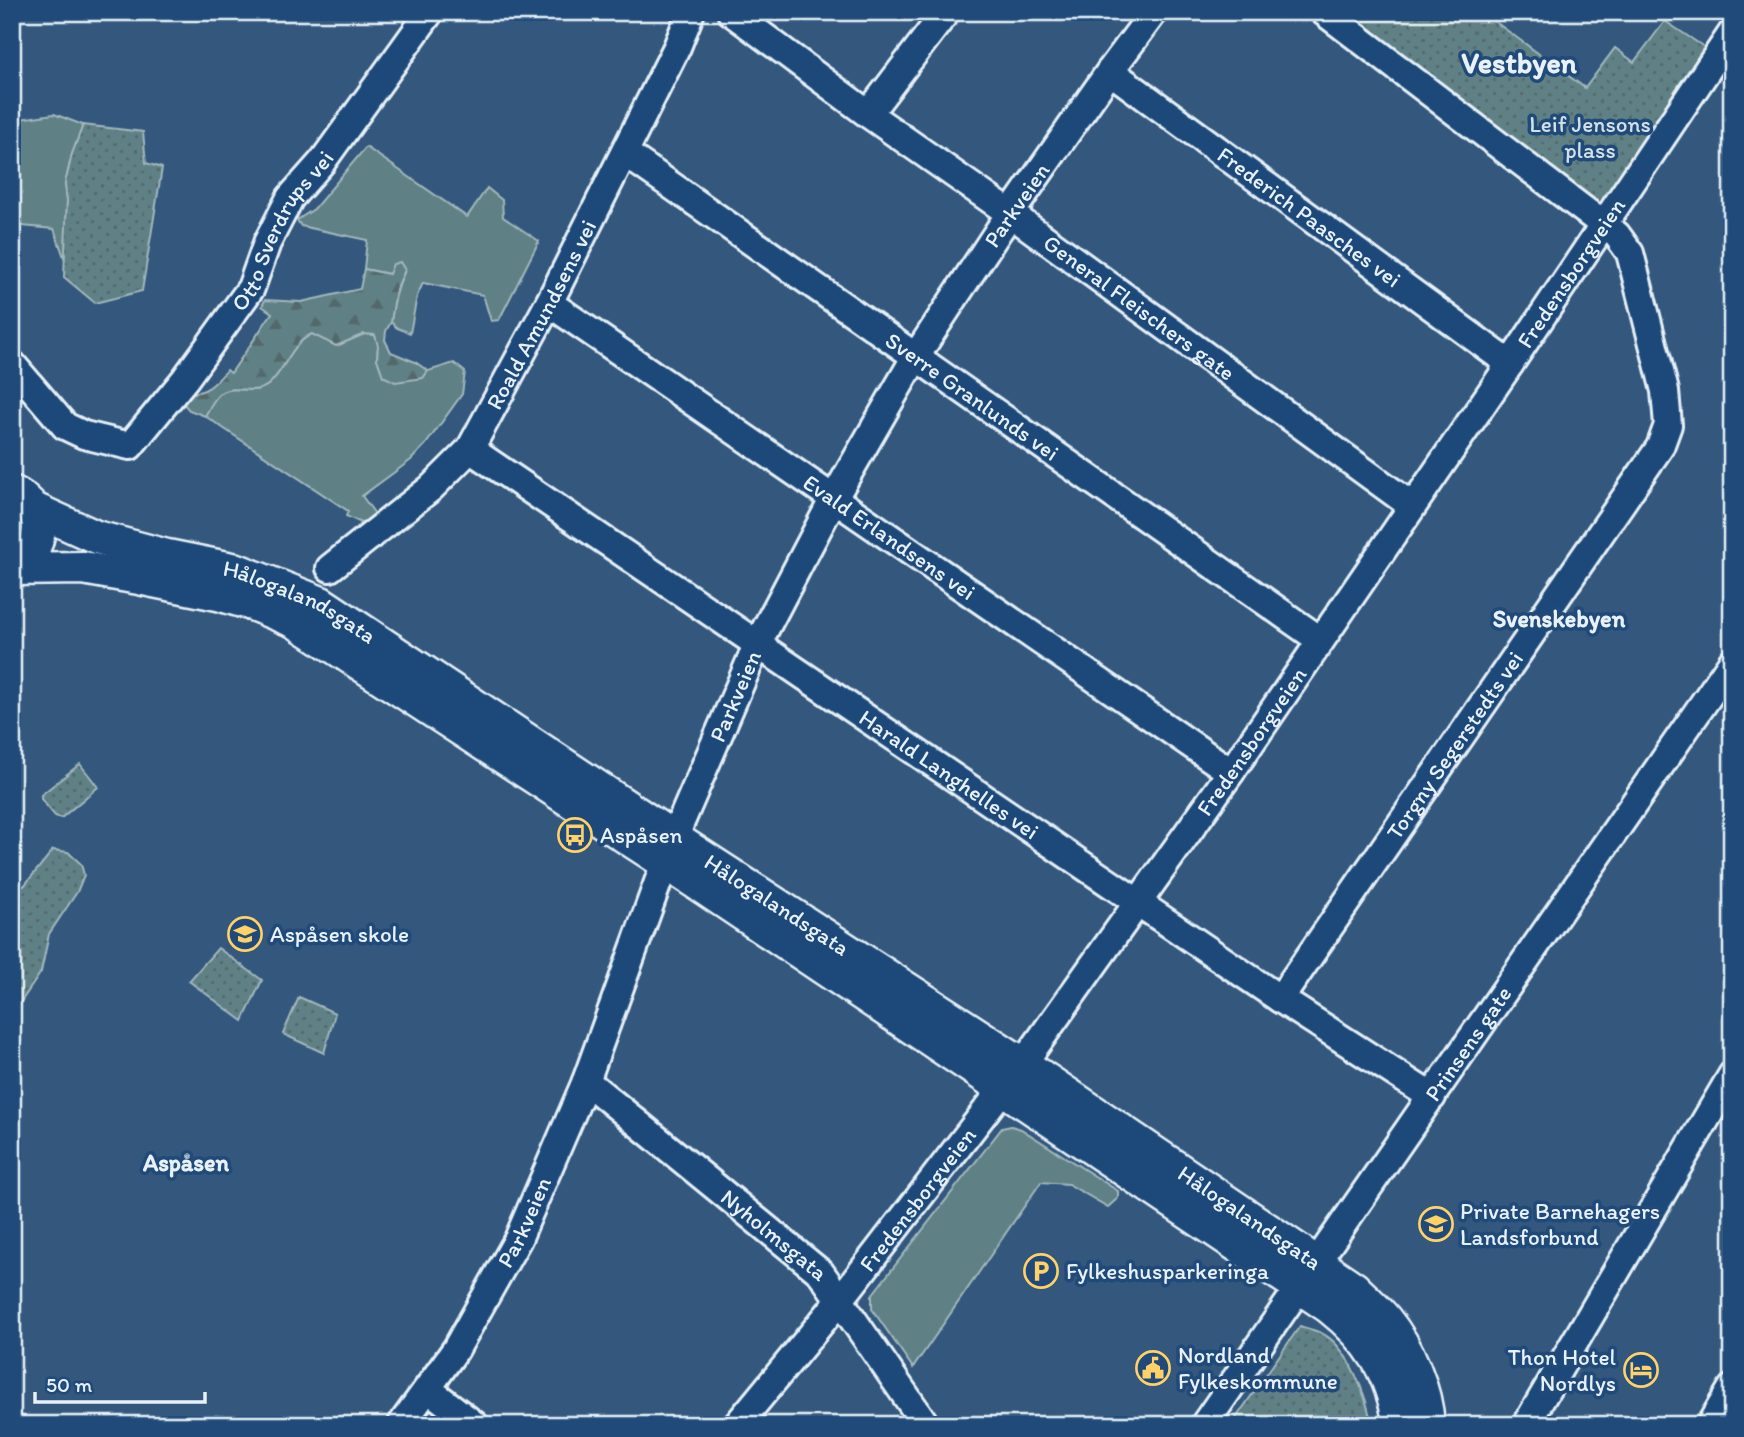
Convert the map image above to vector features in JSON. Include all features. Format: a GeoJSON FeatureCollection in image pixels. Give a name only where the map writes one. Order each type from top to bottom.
{"type":"FeatureCollection","features":[{"type":"Feature","properties":{"kind":"street","name":"Otto Sverdrups vei"},"geometry":{"type":"LineString","coordinates":[[12,364],[65,426],[84,435],[130,446],[186,379],[251,288],[267,243],[290,198],[322,162],[430,12]]}},
{"type":"Feature","properties":{"kind":"street","name":"Roald Amundsens vei"},"geometry":{"type":"LineString","coordinates":[[330,568],[431,488],[470,449],[549,303],[625,153],[677,47],[691,12]]}},
{"type":"Feature","properties":{"kind":"street","name":"General Fleischers gate"},"geometry":{"type":"LineString","coordinates":[[731,12],[868,114],[1011,214],[1412,506]]}},
{"type":"Feature","properties":{"kind":"street"},"geometry":{"type":"LineString","coordinates":[[868,114],[946,12]]}},
{"type":"Feature","properties":{"kind":"street","name":"Parkveien"},"geometry":{"type":"LineString","coordinates":[[401,1425],[456,1349],[503,1268],[586,1081],[669,850],[758,643],[834,498],[916,356],[1011,214],[1154,12]]}},
{"type":"Feature","properties":{"kind":"street","name":"Torgny Segerstedts vei"},"geometry":{"type":"LineString","coordinates":[[1280,999],[1666,436],[1668,425],[1665,391],[1630,253],[1617,235],[1324,12]]}},
{"type":"Feature","properties":{"kind":"street","name":"Fredensborgveien"},"geometry":{"type":"LineString","coordinates":[[737,1425],[839,1300],[1023,1064],[1231,772],[1732,33]]}},
{"type":"Feature","properties":{"kind":"street","name":"Frederich Paasches vei"},"geometry":{"type":"LineString","coordinates":[[1110,71],[1510,364]]}},
{"type":"Feature","properties":{"kind":"street","name":"Sverre Granlunds vei"},"geometry":{"type":"LineString","coordinates":[[625,153],[1320,640]]}},
{"type":"Feature","properties":{"kind":"street","name":"Evald Erlandsens vei"},"geometry":{"type":"LineString","coordinates":[[549,303],[1231,772]]}},
{"type":"Feature","properties":{"kind":"street","name":"Harald Langhelles vei"},"geometry":{"type":"LineString","coordinates":[[470,449],[1138,900],[1280,999],[1432,1097]]}},
{"type":"Feature","properties":{"kind":"street","name":"Hålogalandsgata"},"geometry":{"type":"LineString","coordinates":[[12,569],[32,554],[39,528],[17,496]]}},
{"type":"Feature","properties":{"kind":"street","name":"Hålogalandsgata"},"geometry":{"type":"LineString","coordinates":[[17,496],[96,537],[237,570],[321,603],[1003,1089],[1309,1276],[1347,1282],[1386,1320],[1404,1350],[1420,1387],[1428,1425]]}},
{"type":"Feature","properties":{"kind":"street","name":"Hålogalandsgata"},"geometry":{"type":"LineString","coordinates":[[12,569],[83,568],[139,578],[218,594],[296,622],[1023,1064],[1309,1276],[1373,1350],[1389,1381],[1400,1425]]}},
{"type":"Feature","properties":{"kind":"street","name":"Prinsens gate"},"geometry":{"type":"LineString","coordinates":[[1204,1425],[1732,662]]}},
{"type":"Feature","properties":{"kind":"street"},"geometry":{"type":"LineString","coordinates":[[1526,1425],[1732,1075]]}},
{"type":"Feature","properties":{"kind":"street","name":"Nyholmsgata"},"geometry":{"type":"LineString","coordinates":[[586,1081],[821,1273],[926,1425]]}},
{"type":"Feature","properties":{"kind":"street"},"geometry":{"type":"LineString","coordinates":[[1710,1425],[1732,1388]]}},
{"type":"Feature","properties":{"kind":"street"},"geometry":{"type":"LineString","coordinates":[[428,1389],[475,1425]]}},
{"type":"Feature","properties":{"kind":"green space","name":"Leif Jensons plass"},"geometry":{"type":"Polygon","coordinates":[[[1338,12],[1482,12],[1585,88],[1615,48],[1634,62],[1665,21],[1710,51],[1601,207],[1338,12]]]}},
{"type":"Feature","properties":{"kind":"green space"},"geometry":{"type":"Polygon","coordinates":[[[54,114],[83,125],[65,184],[65,260],[54,229],[12,225],[12,120],[54,114]]]}},
{"type":"Feature","properties":{"kind":"green space"},"geometry":{"type":"Polygon","coordinates":[[[83,125],[143,132],[146,163],[162,168],[142,291],[95,303],[64,277],[67,200],[65,184],[83,125]]]}},
{"type":"Feature","properties":{"kind":"green space"},"geometry":{"type":"Polygon","coordinates":[[[366,147],[467,217],[487,188],[502,200],[503,217],[539,241],[499,320],[491,321],[483,295],[423,283],[417,296],[410,333],[397,328],[391,322],[405,270],[389,274],[364,269],[367,240],[301,226],[297,220],[314,209],[366,147]]]}},
{"type":"Feature","properties":{"kind":"green space"},"geometry":{"type":"Polygon","coordinates":[[[400,262],[405,270],[396,290],[385,340],[391,352],[428,371],[423,378],[395,382],[383,376],[377,359],[378,345],[375,335],[364,334],[336,346],[312,334],[298,344],[275,378],[263,388],[227,390],[214,400],[205,416],[189,410],[182,402],[190,393],[211,386],[227,370],[231,373],[272,313],[262,306],[265,300],[301,302],[360,289],[364,269],[389,274],[393,264],[400,262]]]}},
{"type":"Feature","properties":{"kind":"green space"},"geometry":{"type":"Polygon","coordinates":[[[312,334],[337,346],[364,334],[375,335],[378,345],[377,359],[422,378],[428,371],[454,363],[465,372],[462,394],[426,444],[411,460],[362,496],[375,514],[368,526],[346,516],[348,511],[205,416],[214,400],[227,390],[257,389],[269,384],[298,344],[312,334]]]}},
{"type":"Feature","properties":{"kind":"green space"},"geometry":{"type":"Polygon","coordinates":[[[80,764],[98,787],[61,818],[55,816],[41,799],[41,795],[80,764]]]}},
{"type":"Feature","properties":{"kind":"green space"},"geometry":{"type":"Polygon","coordinates":[[[53,850],[68,852],[81,864],[84,875],[77,892],[49,934],[41,972],[12,1015],[12,884],[24,886],[53,850]]]}},
{"type":"Feature","properties":{"kind":"green space"},"geometry":{"type":"Polygon","coordinates":[[[218,948],[262,980],[243,1021],[189,981],[218,948]]]}},
{"type":"Feature","properties":{"kind":"green space"},"geometry":{"type":"Polygon","coordinates":[[[299,997],[335,1013],[324,1053],[283,1034],[299,997]]]}},
{"type":"Feature","properties":{"kind":"green space"},"geometry":{"type":"Polygon","coordinates":[[[1011,1126],[1021,1129],[1118,1191],[1118,1198],[1108,1207],[1068,1184],[1041,1182],[913,1368],[872,1309],[872,1295],[1002,1128],[1011,1126]]]}},
{"type":"Feature","properties":{"kind":"green space"},"geometry":{"type":"Polygon","coordinates":[[[1300,1326],[1321,1333],[1339,1348],[1361,1387],[1371,1425],[1231,1425],[1300,1326]]]}},
{"type":"Feature","properties":{"kind":"place","name":"Aspåsen"},"geometry":{"type":"Point","coordinates":[575,835]}},
{"type":"Feature","properties":{"kind":"place","name":"Aspåsen skole"},"geometry":{"type":"Point","coordinates":[245,934]}},
{"type":"Feature","properties":{"kind":"place","name":"Private Barnehagers Landsforbund"},"geometry":{"type":"Point","coordinates":[1436,1224]}},
{"type":"Feature","properties":{"kind":"place","name":"Fylkeshusparkeringa"},"geometry":{"type":"Point","coordinates":[1041,1271]}},
{"type":"Feature","properties":{"kind":"place","name":"Nordland Fylkeskommune"},"geometry":{"type":"Point","coordinates":[1153,1368]}},
{"type":"Feature","properties":{"kind":"place","name":"Thon Hotel Nordlys"},"geometry":{"type":"Point","coordinates":[1641,1370]}},
{"type":"Feature","properties":{"kind":"district","name":"Vestbyen"},"geometry":{"type":"Point","coordinates":[1519,63]}},
{"type":"Feature","properties":{"kind":"district","name":"Svenskebyen"},"geometry":{"type":"Point","coordinates":[1559,619]}},
{"type":"Feature","properties":{"kind":"district","name":"Aspåsen"},"geometry":{"type":"Point","coordinates":[186,1163]}}]}
